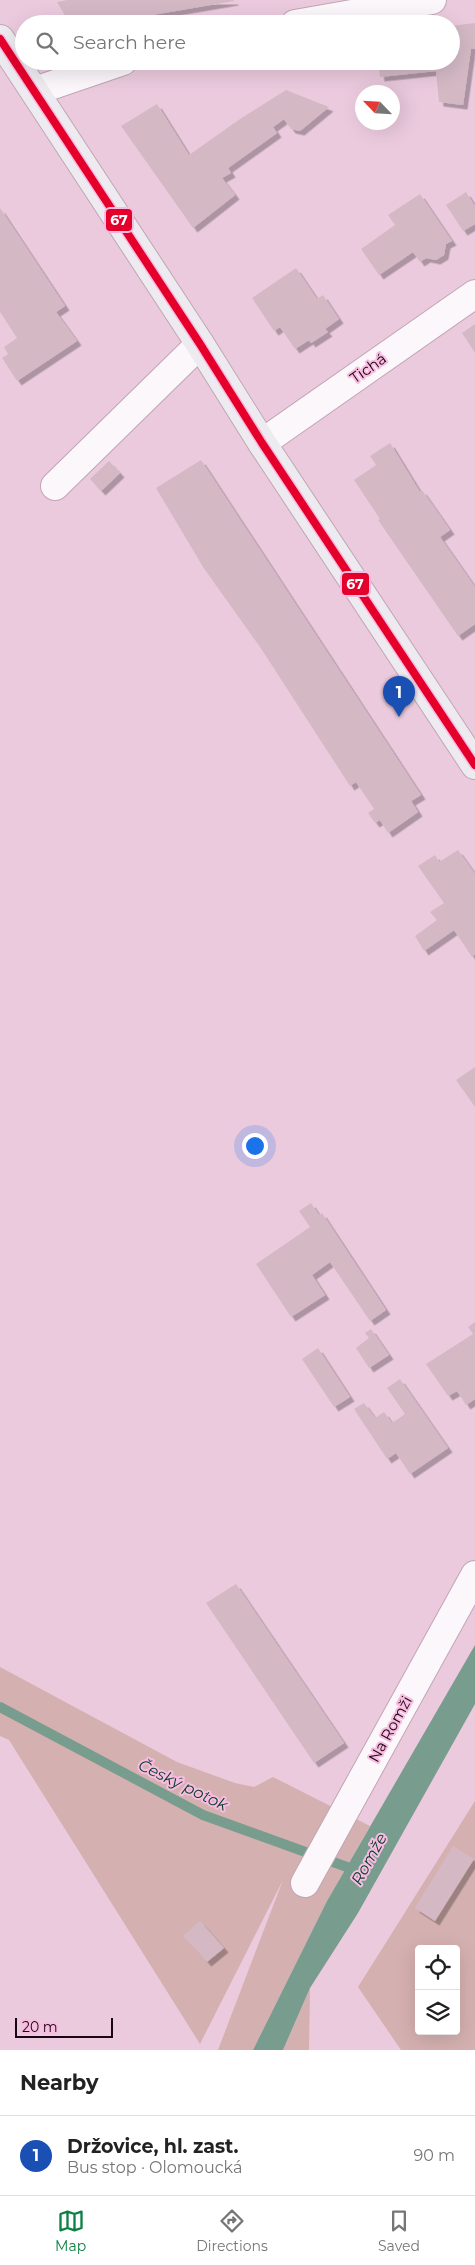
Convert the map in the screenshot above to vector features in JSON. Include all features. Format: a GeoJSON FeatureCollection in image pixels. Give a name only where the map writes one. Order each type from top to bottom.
{"type":"FeatureCollection","features":[{"type":"Feature","properties":{"kind":"street"},"geometry":{"type":"LineString","coordinates":[[346,15],[432,0]]}},
{"type":"Feature","properties":{"kind":"street"},"geometry":{"type":"LineString","coordinates":[[0,39],[15,61]]}},
{"type":"Feature","properties":{"kind":"street"},"geometry":{"type":"LineString","coordinates":[[21,70],[200,344],[262,443],[475,766]]}},
{"type":"Feature","properties":{"kind":"street"},"geometry":{"type":"LineString","coordinates":[[35,91],[97,70]]}},
{"type":"Feature","properties":{"kind":"street","name":"Tichá"},"geometry":{"type":"LineString","coordinates":[[262,443],[475,294]]}},
{"type":"Feature","properties":{"kind":"street"},"geometry":{"type":"LineString","coordinates":[[55,486],[200,344]]}},
{"type":"Feature","properties":{"kind":"street","name":"Na Romži"},"geometry":{"type":"LineString","coordinates":[[305,1883],[475,1575]]}},
{"type":"Feature","properties":{"kind":"shaded area"},"geometry":{"type":"Polygon","coordinates":[[[0,1667],[177,1762],[235,1783],[254,1787],[273,1777],[370,1826],[327,1901],[253,2050],[218,2050],[283,1880],[200,2044],[9,1740],[0,1736],[0,1667]]]}},
{"type":"Feature","properties":{"kind":"shaded area"},"geometry":{"type":"Polygon","coordinates":[[[475,1801],[475,2050],[401,2050],[358,1987],[475,1801]]]}},
{"type":"Feature","properties":{"kind":"shaded area"},"geometry":{"type":"Polygon","coordinates":[[[310,1988],[309,2050],[283,2050],[310,1988]]]}},
{"type":"Feature","properties":{"kind":"water","name":"Romže"},"geometry":{"type":"Polygon","coordinates":[[[475,1645],[475,1704],[358,1913],[310,1988],[283,2050],[253,2050],[327,1901],[475,1645]]]}},
{"type":"Feature","properties":{"kind":"building"},"geometry":{"type":"Polygon","coordinates":[[[67,0],[234,0],[154,15],[65,15],[57,2],[67,0]]]}},
{"type":"Feature","properties":{"kind":"building"},"geometry":{"type":"Polygon","coordinates":[[[475,23],[475,49],[471,49],[463,105],[439,102],[436,71],[380,77],[379,70],[460,70],[460,25],[475,23]]]}},
{"type":"Feature","properties":{"kind":"building"},"geometry":{"type":"Polygon","coordinates":[[[286,90],[329,107],[300,131],[291,129],[284,119],[273,127],[277,133],[228,168],[231,173],[222,178],[235,195],[193,228],[121,126],[157,104],[189,155],[240,119],[286,90]]]}},
{"type":"Feature","properties":{"kind":"building"},"geometry":{"type":"Polygon","coordinates":[[[466,192],[475,206],[475,224],[463,231],[446,205],[466,192]]]}},
{"type":"Feature","properties":{"kind":"building"},"geometry":{"type":"Polygon","coordinates":[[[420,194],[452,241],[446,244],[444,255],[436,260],[426,258],[420,262],[413,252],[379,275],[361,249],[395,225],[388,215],[420,194]]]}},
{"type":"Feature","properties":{"kind":"building"},"geometry":{"type":"Polygon","coordinates":[[[0,208],[65,306],[56,312],[77,341],[17,381],[2,358],[8,354],[4,347],[17,338],[0,312],[0,208]]]}},
{"type":"Feature","properties":{"kind":"building"},"geometry":{"type":"Polygon","coordinates":[[[296,268],[317,299],[323,295],[339,319],[325,329],[328,332],[311,343],[309,340],[295,349],[280,327],[274,331],[252,298],[296,268]]]}},
{"type":"Feature","properties":{"kind":"building"},"geometry":{"type":"Polygon","coordinates":[[[475,324],[475,353],[462,333],[475,324]]]}},
{"type":"Feature","properties":{"kind":"building"},"geometry":{"type":"Polygon","coordinates":[[[390,443],[420,492],[422,490],[450,530],[440,537],[475,587],[475,624],[458,636],[378,520],[380,519],[354,480],[376,465],[370,456],[390,443]]]}},
{"type":"Feature","properties":{"kind":"building"},"geometry":{"type":"Polygon","coordinates":[[[201,460],[421,795],[411,801],[418,812],[388,833],[380,820],[375,823],[368,813],[374,809],[356,782],[350,786],[260,647],[203,567],[156,488],[201,460]]]}},
{"type":"Feature","properties":{"kind":"building"},"geometry":{"type":"Polygon","coordinates":[[[109,461],[120,473],[101,491],[90,479],[109,461]]]}},
{"type":"Feature","properties":{"kind":"building"},"geometry":{"type":"Polygon","coordinates":[[[458,850],[475,874],[475,954],[472,957],[454,930],[424,951],[415,936],[437,920],[430,912],[444,903],[418,866],[435,855],[439,862],[458,850]]]}},
{"type":"Feature","properties":{"kind":"building"},"geometry":{"type":"Polygon","coordinates":[[[475,1067],[475,1107],[456,1080],[475,1067]]]}},
{"type":"Feature","properties":{"kind":"building"},"geometry":{"type":"Polygon","coordinates":[[[311,1203],[319,1215],[322,1213],[386,1310],[370,1321],[330,1262],[312,1275],[325,1295],[291,1317],[256,1264],[310,1227],[299,1211],[311,1203]]]}},
{"type":"Feature","properties":{"kind":"building"},"geometry":{"type":"Polygon","coordinates":[[[475,1322],[475,1399],[466,1405],[457,1391],[448,1396],[426,1364],[473,1334],[468,1327],[475,1322]]]}},
{"type":"Feature","properties":{"kind":"building"},"geometry":{"type":"Polygon","coordinates":[[[371,1329],[389,1355],[369,1368],[356,1348],[369,1338],[365,1333],[371,1329]]]}},
{"type":"Feature","properties":{"kind":"building"},"geometry":{"type":"Polygon","coordinates":[[[318,1348],[350,1397],[334,1407],[302,1359],[318,1348]]]}},
{"type":"Feature","properties":{"kind":"building"},"geometry":{"type":"Polygon","coordinates":[[[400,1379],[448,1448],[410,1474],[396,1453],[387,1459],[354,1409],[364,1403],[375,1418],[384,1412],[392,1423],[405,1414],[387,1388],[400,1379]]]}},
{"type":"Feature","properties":{"kind":"building"},"geometry":{"type":"Polygon","coordinates":[[[236,1584],[344,1743],[314,1763],[206,1603],[236,1584]]]}},
{"type":"Feature","properties":{"kind":"building"},"geometry":{"type":"Polygon","coordinates":[[[453,1846],[474,1859],[435,1921],[415,1908],[453,1846]]]}},
{"type":"Feature","properties":{"kind":"building"},"geometry":{"type":"Polygon","coordinates":[[[200,1921],[224,1948],[207,1962],[183,1936],[200,1921]]]}},
{"type":"Feature","properties":{"kind":"waterway","name":"Český potok"},"geometry":{"type":"LineString","coordinates":[[0,1707],[203,1815],[358,1871]]}},
{"type":"Feature","properties":{"kind":"transit line","name":"67"},"geometry":{"type":"LineString","coordinates":[[0,39],[15,62]]}},
{"type":"Feature","properties":{"kind":"transit line","name":"67"},"geometry":{"type":"LineString","coordinates":[[20,70],[200,344],[262,443],[475,765]]}},
{"type":"Feature","properties":{"kind":"place","name":"Držovice, hl. zast."},"geometry":{"type":"Point","coordinates":[399,717]}}]}
